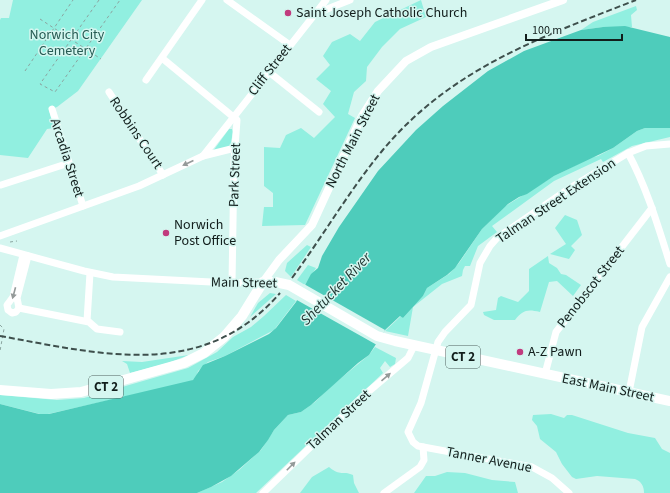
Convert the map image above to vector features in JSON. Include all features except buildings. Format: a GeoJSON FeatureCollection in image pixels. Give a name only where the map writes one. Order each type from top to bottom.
{"type":"FeatureCollection","features":[{"type":"Feature","properties":{"kind":"highway","name":"Main Street"},"geometry":{"type":"LineString","coordinates":[[263,282],[281,283],[290,286],[381,337],[414,346],[545,374]]}},
{"type":"Feature","properties":{"kind":"highway","name":"CT 2"},"geometry":{"type":"LineString","coordinates":[[0,390],[55,394],[81,392],[165,370],[194,359],[215,346],[236,324],[263,282]]}},
{"type":"Feature","properties":{"kind":"highway","name":"East Main Street"},"geometry":{"type":"LineString","coordinates":[[545,374],[670,401]]}},
{"type":"Feature","properties":{"kind":"main road","name":"North Main Street"},"geometry":{"type":"LineString","coordinates":[[263,282],[279,260],[312,225],[362,116],[378,91],[396,70],[413,56],[430,47],[563,0]]}},
{"type":"Feature","properties":{"kind":"street"},"geometry":{"type":"LineString","coordinates":[[146,80],[202,0]]}},
{"type":"Feature","properties":{"kind":"street"},"geometry":{"type":"LineString","coordinates":[[227,0],[290,45]]}},
{"type":"Feature","properties":{"kind":"street"},"geometry":{"type":"LineString","coordinates":[[315,14],[326,0]]}},
{"type":"Feature","properties":{"kind":"street","name":"Cliff Street"},"geometry":{"type":"LineString","coordinates":[[203,156],[315,14],[350,0]]}},
{"type":"Feature","properties":{"kind":"street"},"geometry":{"type":"LineString","coordinates":[[162,58],[234,116]]}},
{"type":"Feature","properties":{"kind":"street"},"geometry":{"type":"LineString","coordinates":[[269,72],[319,112]]}},
{"type":"Feature","properties":{"kind":"street","name":"Robbins Court"},"geometry":{"type":"LineString","coordinates":[[109,92],[164,175]]}},
{"type":"Feature","properties":{"kind":"street","name":"Arcadia Street"},"geometry":{"type":"LineString","coordinates":[[52,109],[83,206]]}},
{"type":"Feature","properties":{"kind":"street","name":"Park Street"},"geometry":{"type":"LineString","coordinates":[[232,283],[235,148],[238,124],[234,116]]}},
{"type":"Feature","properties":{"kind":"street","name":"Talman Street Extension"},"geometry":{"type":"LineString","coordinates":[[423,447],[414,444],[408,432],[421,403],[434,350],[444,332],[471,305],[480,263],[490,246],[497,238],[570,188],[628,153],[646,146],[670,144]]}},
{"type":"Feature","properties":{"kind":"street","name":"Cliff Street"},"geometry":{"type":"LineString","coordinates":[[0,236],[139,186],[203,156],[235,148]]}},
{"type":"Feature","properties":{"kind":"street"},"geometry":{"type":"LineString","coordinates":[[628,153],[640,175],[670,264]]}},
{"type":"Feature","properties":{"kind":"street"},"geometry":{"type":"LineString","coordinates":[[2,186],[69,163]]}},
{"type":"Feature","properties":{"kind":"street","name":"Penobscot Street"},"geometry":{"type":"LineString","coordinates":[[545,374],[556,332],[652,208]]}},
{"type":"Feature","properties":{"kind":"street","name":"Main Street"},"geometry":{"type":"LineString","coordinates":[[0,248],[90,273],[125,278],[232,283],[263,282]]}},
{"type":"Feature","properties":{"kind":"street"},"geometry":{"type":"LineString","coordinates":[[19,308],[13,313],[8,311],[7,307],[13,297],[25,255]]}},
{"type":"Feature","properties":{"kind":"street"},"geometry":{"type":"LineString","coordinates":[[19,308],[17,298],[25,255]]}},
{"type":"Feature","properties":{"kind":"street"},"geometry":{"type":"LineString","coordinates":[[87,321],[90,273]]}},
{"type":"Feature","properties":{"kind":"street"},"geometry":{"type":"LineString","coordinates":[[629,392],[642,327],[670,277]]}},
{"type":"Feature","properties":{"kind":"street"},"geometry":{"type":"LineString","coordinates":[[19,308],[87,321],[97,329],[120,332]]}},
{"type":"Feature","properties":{"kind":"street","name":"Talman Street"},"geometry":{"type":"LineString","coordinates":[[263,493],[361,398],[408,358],[414,346]]}},
{"type":"Feature","properties":{"kind":"street"},"geometry":{"type":"LineString","coordinates":[[384,493],[420,466],[424,460],[423,447]]}},
{"type":"Feature","properties":{"kind":"street","name":"Tanner Avenue"},"geometry":{"type":"LineString","coordinates":[[423,447],[532,467],[555,480],[569,493]]}},
{"type":"Feature","properties":{"kind":"path"},"geometry":{"type":"LineString","coordinates":[[25,71],[73,0]]}},
{"type":"Feature","properties":{"kind":"path"},"geometry":{"type":"LineString","coordinates":[[99,0],[40,84],[55,92],[120,0]]}},
{"type":"Feature","properties":{"kind":"path"},"geometry":{"type":"LineString","coordinates":[[40,19],[101,59]]}},
{"type":"Feature","properties":{"kind":"path"},"geometry":{"type":"LineString","coordinates":[[10,242],[17,241]]}},
{"type":"Feature","properties":{"kind":"path"},"geometry":{"type":"LineString","coordinates":[[0,325],[4,328],[0,351]]}},
{"type":"Feature","properties":{"kind":"green space","name":"Norwich City Cemetery"},"geometry":{"type":"Polygon","coordinates":[[[13,0],[142,0],[78,91],[57,107],[49,110],[54,128],[47,129],[28,158],[0,155],[0,20],[1,18],[9,18],[13,0]]]}},
{"type":"Feature","properties":{"kind":"green space"},"geometry":{"type":"Polygon","coordinates":[[[421,0],[426,17],[400,29],[382,47],[367,67],[366,81],[354,92],[348,114],[355,118],[305,225],[262,226],[264,207],[273,207],[273,193],[264,186],[264,147],[280,148],[286,135],[301,128],[314,138],[335,117],[323,104],[331,91],[316,79],[330,65],[323,56],[332,42],[350,34],[360,41],[375,22],[421,0]]]}},
{"type":"Feature","properties":{"kind":"green space"},"geometry":{"type":"Polygon","coordinates":[[[636,6],[637,10],[631,15],[632,27],[603,27],[581,30],[593,22],[636,6]]]}},
{"type":"Feature","properties":{"kind":"green space"},"geometry":{"type":"Polygon","coordinates":[[[645,128],[670,128],[670,137],[632,146],[603,162],[601,159],[554,181],[492,226],[497,232],[478,246],[470,266],[465,266],[462,276],[442,284],[413,307],[423,296],[427,288],[449,274],[459,263],[482,229],[504,207],[554,176],[613,148],[637,131],[645,128]]]}},
{"type":"Feature","properties":{"kind":"green space"},"geometry":{"type":"Polygon","coordinates":[[[229,129],[232,129],[233,132],[230,147],[213,151],[229,129]]]}},
{"type":"Feature","properties":{"kind":"green space"},"geometry":{"type":"Polygon","coordinates":[[[565,215],[577,220],[582,235],[571,246],[575,250],[569,259],[550,254],[566,244],[555,228],[565,215]]]}},
{"type":"Feature","properties":{"kind":"green space"},"geometry":{"type":"Polygon","coordinates":[[[307,245],[311,247],[291,277],[285,271],[287,263],[307,245]]]}},
{"type":"Feature","properties":{"kind":"green space"},"geometry":{"type":"Polygon","coordinates":[[[548,256],[549,263],[557,268],[561,274],[566,275],[581,285],[573,296],[557,281],[549,282],[540,312],[526,311],[520,314],[515,320],[494,320],[484,315],[483,312],[496,310],[498,298],[501,296],[518,302],[529,291],[529,269],[548,256]]]}},
{"type":"Feature","properties":{"kind":"green space"},"geometry":{"type":"Polygon","coordinates":[[[308,265],[316,268],[305,285],[297,280],[308,265]]]}},
{"type":"Feature","properties":{"kind":"green space"},"geometry":{"type":"Polygon","coordinates":[[[270,293],[276,294],[250,317],[258,303],[270,293]]]}},
{"type":"Feature","properties":{"kind":"green space"},"geometry":{"type":"Polygon","coordinates":[[[286,295],[296,301],[274,330],[225,356],[208,362],[198,371],[196,378],[190,382],[48,414],[40,414],[0,404],[0,395],[57,400],[84,398],[188,368],[217,352],[233,337],[251,327],[286,295]]]}},
{"type":"Feature","properties":{"kind":"green space"},"geometry":{"type":"Polygon","coordinates":[[[413,307],[408,336],[385,331],[401,316],[403,318],[413,307]]]}},
{"type":"Feature","properties":{"kind":"green space"},"geometry":{"type":"Polygon","coordinates":[[[375,347],[396,358],[395,364],[390,367],[385,361],[380,368],[383,373],[256,493],[197,493],[222,482],[239,470],[261,450],[274,430],[288,415],[301,412],[315,402],[329,388],[369,355],[375,347]]]}},
{"type":"Feature","properties":{"kind":"green space"},"geometry":{"type":"Polygon","coordinates":[[[189,355],[168,363],[130,373],[127,364],[122,361],[142,362],[189,355]]]}},
{"type":"Feature","properties":{"kind":"green space"},"geometry":{"type":"Polygon","coordinates":[[[551,414],[564,418],[567,415],[572,415],[628,433],[655,438],[662,449],[670,453],[670,493],[644,493],[642,484],[635,479],[597,476],[576,479],[572,477],[562,464],[556,452],[540,439],[537,426],[532,420],[533,415],[551,414]]]}},
{"type":"Feature","properties":{"kind":"green space"},"geometry":{"type":"Polygon","coordinates":[[[329,467],[339,473],[353,475],[354,483],[359,493],[300,493],[312,477],[329,467]]]}},
{"type":"Feature","properties":{"kind":"green space"},"geometry":{"type":"Polygon","coordinates":[[[447,472],[465,473],[492,480],[515,482],[518,493],[414,493],[426,476],[435,476],[447,472]]]}},
{"type":"Feature","properties":{"kind":"water","name":"Shetucket River"},"geometry":{"type":"Polygon","coordinates":[[[625,26],[670,37],[670,128],[645,128],[637,131],[613,148],[554,176],[527,194],[508,204],[482,229],[455,268],[427,288],[423,296],[403,318],[400,316],[385,330],[369,355],[311,405],[301,412],[288,415],[274,430],[259,452],[231,476],[197,493],[0,493],[0,404],[39,414],[49,414],[193,380],[203,365],[225,356],[269,334],[276,328],[296,302],[311,274],[318,268],[322,256],[339,227],[378,171],[416,130],[443,106],[488,71],[524,51],[581,30],[625,26]]]}},
{"type":"Feature","properties":{"kind":"pier"},"geometry":{"type":"Polygon","coordinates":[[[304,284],[385,330],[377,345],[295,299],[304,284]]]}},
{"type":"Feature","properties":{"kind":"railway"},"geometry":{"type":"LineString","coordinates":[[292,278],[358,182],[382,151],[408,123],[437,98],[467,77],[498,59],[565,28],[636,0]]}},
{"type":"Feature","properties":{"kind":"railway"},"geometry":{"type":"LineString","coordinates":[[0,336],[113,354],[149,355],[184,350],[218,340],[250,321],[280,293]]}},
{"type":"Feature","properties":{"kind":"place","name":"Saint Joseph Catholic Church"},"geometry":{"type":"Point","coordinates":[288,13]}},
{"type":"Feature","properties":{"kind":"place","name":"Norwich Post Office"},"geometry":{"type":"Point","coordinates":[166,233]}},
{"type":"Feature","properties":{"kind":"place","name":"A-Z Pawn"},"geometry":{"type":"Point","coordinates":[520,352]}}]}
